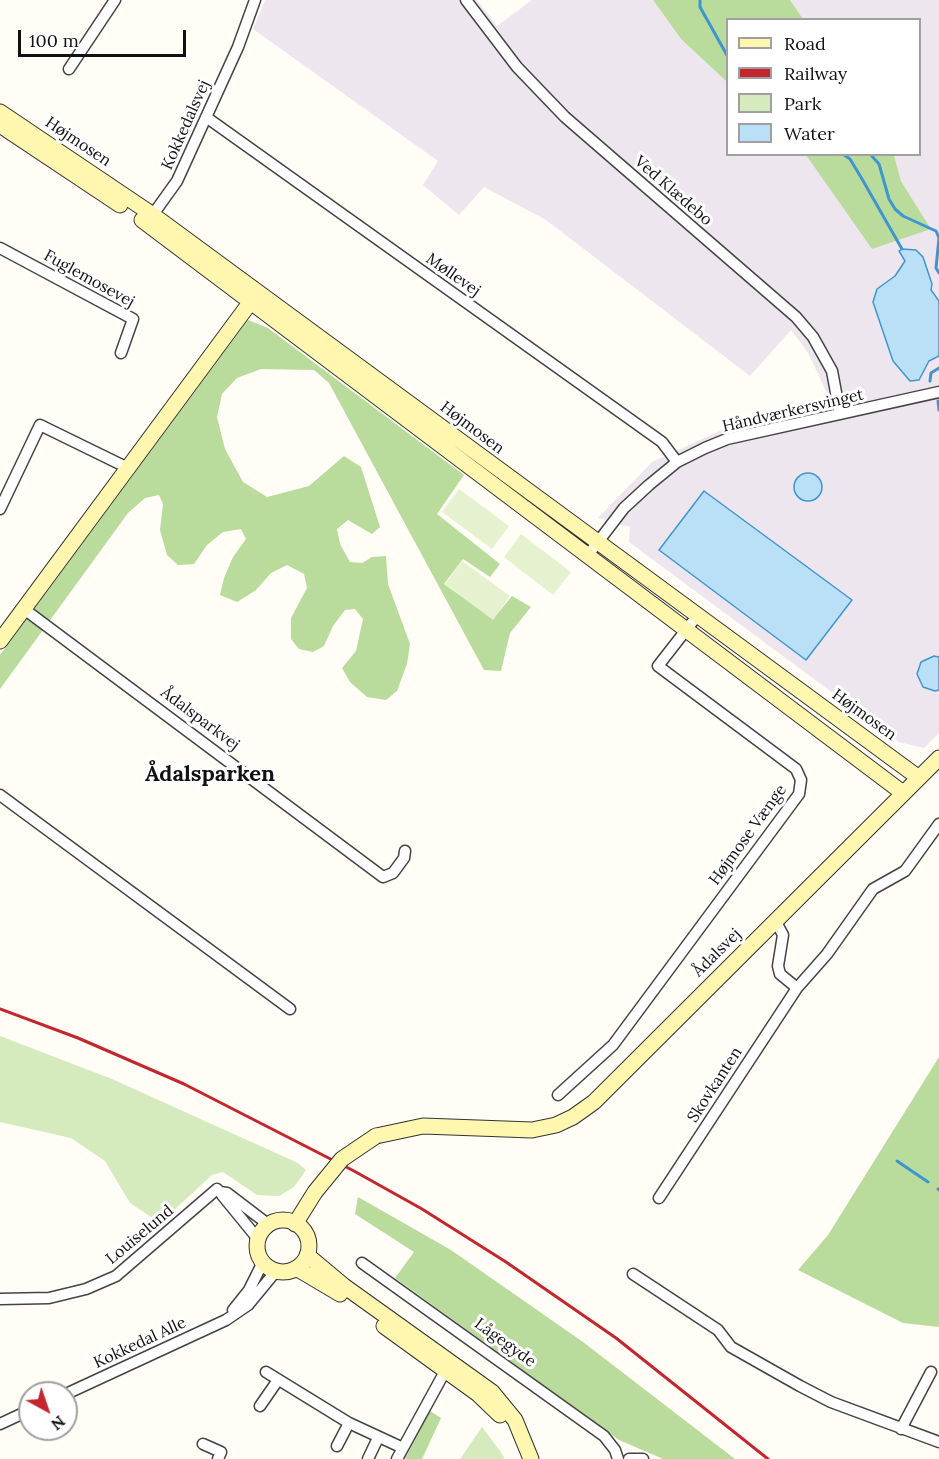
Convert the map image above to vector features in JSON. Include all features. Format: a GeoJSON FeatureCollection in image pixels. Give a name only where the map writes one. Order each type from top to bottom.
{"type":"FeatureCollection","features":[{"type":"Feature","properties":{"kind":"street"},"geometry":{"type":"LineString","coordinates":[[69,69],[115,0]]}},
{"type":"Feature","properties":{"kind":"street","name":"Kokkedalsvej"},"geometry":{"type":"LineString","coordinates":[[150,219],[177,181],[238,47],[255,0]]}},
{"type":"Feature","properties":{"kind":"street","name":"Ved Klædebo"},"geometry":{"type":"LineString","coordinates":[[466,0],[517,67],[565,117],[796,317],[813,337],[832,371],[840,414]]}},
{"type":"Feature","properties":{"kind":"street","name":"Højmosen"},"geometry":{"type":"LineString","coordinates":[[0,111],[150,219],[592,550],[687,629],[903,793]]}},
{"type":"Feature","properties":{"kind":"street","name":"Møllevej"},"geometry":{"type":"LineString","coordinates":[[206,117],[662,442],[677,462]]}},
{"type":"Feature","properties":{"kind":"street","name":"Højmosen"},"geometry":{"type":"LineString","coordinates":[[0,125],[150,219]]}},
{"type":"Feature","properties":{"kind":"street","name":"Fuglemosevej"},"geometry":{"type":"LineString","coordinates":[[0,248],[134,319],[121,353]]}},
{"type":"Feature","properties":{"kind":"street"},"geometry":{"type":"LineString","coordinates":[[0,641],[254,297]]}},
{"type":"Feature","properties":{"kind":"street","name":"Håndværkersvinget"},"geometry":{"type":"LineString","coordinates":[[592,550],[624,508],[677,462],[727,440],[939,392]]}},
{"type":"Feature","properties":{"kind":"street"},"geometry":{"type":"LineString","coordinates":[[0,509],[40,425],[128,468]]}},
{"type":"Feature","properties":{"kind":"street","name":"Højmosen"},"geometry":{"type":"LineString","coordinates":[[592,550],[698,616],[919,778]]}},
{"type":"Feature","properties":{"kind":"street","name":"Ådalsparkvej"},"geometry":{"type":"LineString","coordinates":[[24,609],[383,877],[393,873],[404,858],[405,850]]}},
{"type":"Feature","properties":{"kind":"street","name":"Højmose Vænge"},"geometry":{"type":"LineString","coordinates":[[558,1095],[613,1045],[799,794],[801,780],[796,769],[658,666],[698,616]]}},
{"type":"Feature","properties":{"kind":"street","name":"Ådalsvej"},"geometry":{"type":"LineString","coordinates":[[295,1224],[315,1192],[342,1159],[376,1137],[423,1126],[532,1130],[556,1125],[573,1117],[594,1102],[939,758]]}},
{"type":"Feature","properties":{"kind":"street"},"geometry":{"type":"LineString","coordinates":[[0,795],[290,1009]]}},
{"type":"Feature","properties":{"kind":"street","name":"Skovkanten"},"geometry":{"type":"LineString","coordinates":[[659,1198],[797,988],[827,954],[873,889],[905,871],[939,824]]}},
{"type":"Feature","properties":{"kind":"street"},"geometry":{"type":"LineString","coordinates":[[775,920],[783,935],[778,966],[780,974],[784,980],[797,988]]}},
{"type":"Feature","properties":{"kind":"street","name":"Louiselund"},"geometry":{"type":"LineString","coordinates":[[0,1299],[49,1298],[86,1289],[116,1276],[217,1189],[220,1192]]}},
{"type":"Feature","properties":{"kind":"street"},"geometry":{"type":"LineString","coordinates":[[220,1192],[227,1193],[269,1225]]}},
{"type":"Feature","properties":{"kind":"street"},"geometry":{"type":"LineString","coordinates":[[220,1192],[258,1239]]}},
{"type":"Feature","properties":{"kind":"street"},"geometry":{"type":"LineString","coordinates":[[283,1221],[295,1224],[307,1237],[307,1255],[296,1268],[285,1272],[269,1267],[258,1251],[258,1239],[269,1225],[283,1221]]}},
{"type":"Feature","properties":{"kind":"street"},"geometry":{"type":"LineString","coordinates":[[307,1255],[448,1366],[494,1408],[512,1430],[525,1459]]}},
{"type":"Feature","properties":{"kind":"street","name":"Lågegyde"},"geometry":{"type":"LineString","coordinates":[[362,1263],[603,1436],[615,1450],[618,1459]]}},
{"type":"Feature","properties":{"kind":"street","name":"Kokkedal Alle"},"geometry":{"type":"LineString","coordinates":[[78,1388],[226,1320],[269,1267]]}},
{"type":"Feature","properties":{"kind":"street"},"geometry":{"type":"LineString","coordinates":[[296,1268],[324,1283],[448,1366],[485,1386],[505,1405],[523,1435],[531,1459]]}},
{"type":"Feature","properties":{"kind":"street"},"geometry":{"type":"LineString","coordinates":[[633,1274],[718,1330],[731,1347],[800,1386],[831,1402],[939,1442]]}},
{"type":"Feature","properties":{"kind":"street"},"geometry":{"type":"LineString","coordinates":[[397,1459],[448,1366]]}},
{"type":"Feature","properties":{"kind":"street"},"geometry":{"type":"LineString","coordinates":[[266,1372],[349,1423],[402,1448]]}},
{"type":"Feature","properties":{"kind":"street"},"geometry":{"type":"LineString","coordinates":[[901,1429],[932,1372]]}},
{"type":"Feature","properties":{"kind":"street"},"geometry":{"type":"LineString","coordinates":[[260,1406],[278,1380]]}},
{"type":"Feature","properties":{"kind":"street"},"geometry":{"type":"LineString","coordinates":[[0,1424],[18,1416]]}},
{"type":"Feature","properties":{"kind":"street"},"geometry":{"type":"LineString","coordinates":[[337,1446],[349,1423]]}},
{"type":"Feature","properties":{"kind":"street"},"geometry":{"type":"LineString","coordinates":[[369,1459],[378,1438]]}},
{"type":"Feature","properties":{"kind":"street"},"geometry":{"type":"LineString","coordinates":[[203,1444],[221,1452],[218,1459]]}},
{"type":"Feature","properties":{"kind":"street"},"geometry":{"type":"LineString","coordinates":[[629,1459],[643,1459]]}},
{"type":"Feature","properties":{"kind":"shaded area"},"geometry":{"type":"Polygon","coordinates":[[[265,0],[477,0],[497,26],[532,0],[653,0],[681,39],[726,81],[726,156],[808,156],[931,229],[901,181],[894,156],[921,156],[921,18],[802,18],[790,0],[939,0],[939,733],[924,748],[899,742],[629,542],[630,527],[598,518],[652,462],[724,429],[821,407],[826,392],[808,353],[791,330],[750,376],[546,220],[484,187],[459,215],[423,185],[438,161],[253,29],[265,0]]]}},
{"type":"Feature","properties":{"kind":"green space"},"geometry":{"type":"Polygon","coordinates":[[[653,0],[790,0],[802,18],[726,18],[726,81],[681,39],[653,0]]]}},
{"type":"Feature","properties":{"kind":"green space"},"geometry":{"type":"Polygon","coordinates":[[[807,156],[894,156],[901,181],[931,229],[872,249],[807,156]]]}},
{"type":"Feature","properties":{"kind":"green space"},"geometry":{"type":"Polygon","coordinates":[[[248,320],[268,328],[464,475],[437,514],[500,564],[490,577],[463,559],[444,584],[493,619],[512,596],[531,607],[510,633],[501,671],[484,670],[329,383],[314,370],[261,369],[237,378],[222,394],[217,417],[225,449],[243,482],[267,497],[309,486],[344,456],[361,467],[380,527],[372,534],[348,520],[337,529],[340,544],[350,562],[362,563],[372,557],[386,556],[388,584],[410,644],[407,664],[397,691],[386,700],[367,697],[350,682],[342,668],[356,651],[363,619],[355,609],[345,610],[333,626],[324,646],[313,652],[299,649],[291,639],[291,618],[307,588],[304,574],[287,565],[271,573],[256,590],[237,602],[220,595],[233,557],[246,539],[241,529],[223,532],[207,545],[194,564],[178,565],[167,555],[160,530],[163,504],[159,495],[145,498],[128,513],[0,689],[0,655],[248,320]]]}},
{"type":"Feature","properties":{"kind":"green space"},"geometry":{"type":"Polygon","coordinates":[[[459,489],[509,526],[492,549],[442,512],[459,489]]]}},
{"type":"Feature","properties":{"kind":"green space"},"geometry":{"type":"Polygon","coordinates":[[[521,534],[571,572],[553,595],[504,557],[521,534]]]}},
{"type":"Feature","properties":{"kind":"green space"},"geometry":{"type":"Polygon","coordinates":[[[462,561],[510,596],[493,620],[445,584],[462,561]]]}},
{"type":"Feature","properties":{"kind":"green space"},"geometry":{"type":"Polygon","coordinates":[[[0,1036],[112,1079],[298,1163],[306,1170],[294,1187],[279,1196],[257,1195],[223,1172],[212,1175],[160,1223],[130,1203],[105,1161],[71,1138],[0,1122],[0,1036]]]}},
{"type":"Feature","properties":{"kind":"green space"},"geometry":{"type":"Polygon","coordinates":[[[939,1057],[939,1327],[903,1323],[798,1270],[828,1235],[939,1057]]]}},
{"type":"Feature","properties":{"kind":"green space"},"geometry":{"type":"Polygon","coordinates":[[[358,1197],[451,1250],[583,1342],[735,1459],[663,1459],[619,1440],[395,1278],[414,1252],[355,1214],[358,1197]]]}},
{"type":"Feature","properties":{"kind":"green space"},"geometry":{"type":"Polygon","coordinates":[[[430,1411],[441,1418],[422,1459],[405,1459],[430,1411]]]}},
{"type":"Feature","properties":{"kind":"green space"},"geometry":{"type":"Polygon","coordinates":[[[482,1427],[500,1451],[505,1459],[460,1459],[482,1427]]]}},
{"type":"Feature","properties":{"kind":"water"},"geometry":{"type":"Polygon","coordinates":[[[902,249],[916,250],[923,257],[932,284],[931,290],[939,301],[939,356],[929,361],[919,380],[910,381],[893,361],[873,302],[877,289],[895,276],[905,261],[899,251],[902,249]]]}},
{"type":"Feature","properties":{"kind":"water"},"geometry":{"type":"Polygon","coordinates":[[[808,473],[818,477],[822,487],[818,497],[808,501],[798,497],[794,487],[798,477],[808,473]]]}},
{"type":"Feature","properties":{"kind":"water"},"geometry":{"type":"Polygon","coordinates":[[[704,491],[852,600],[806,660],[659,550],[704,491]]]}},
{"type":"Feature","properties":{"kind":"water"},"geometry":{"type":"Polygon","coordinates":[[[934,656],[939,657],[939,690],[935,691],[923,687],[917,674],[921,662],[934,656]]]}},
{"type":"Feature","properties":{"kind":"waterway"},"geometry":{"type":"LineString","coordinates":[[700,0],[700,7],[726,53]]}},
{"type":"Feature","properties":{"kind":"waterway"},"geometry":{"type":"LineString","coordinates":[[846,156],[850,159],[902,249]]}},
{"type":"Feature","properties":{"kind":"waterway"},"geometry":{"type":"LineString","coordinates":[[872,156],[879,164],[889,199],[895,209],[903,216],[936,231],[939,238],[936,268],[939,273]]}},
{"type":"Feature","properties":{"kind":"waterway"},"geometry":{"type":"LineString","coordinates":[[930,381],[931,373],[939,368]]}},
{"type":"Feature","properties":{"kind":"waterway"},"geometry":{"type":"LineString","coordinates":[[938,401],[939,410]]}},
{"type":"Feature","properties":{"kind":"waterway"},"geometry":{"type":"LineString","coordinates":[[897,1161],[928,1182]]}},
{"type":"Feature","properties":{"kind":"railway"},"geometry":{"type":"LineString","coordinates":[[0,1009],[78,1038],[184,1084],[354,1171],[422,1209],[506,1262],[616,1338],[768,1459]]}},
{"type":"Feature","properties":{"kind":"district","name":"Ådalsparken"},"geometry":{"type":"Point","coordinates":[210,775]}}]}
